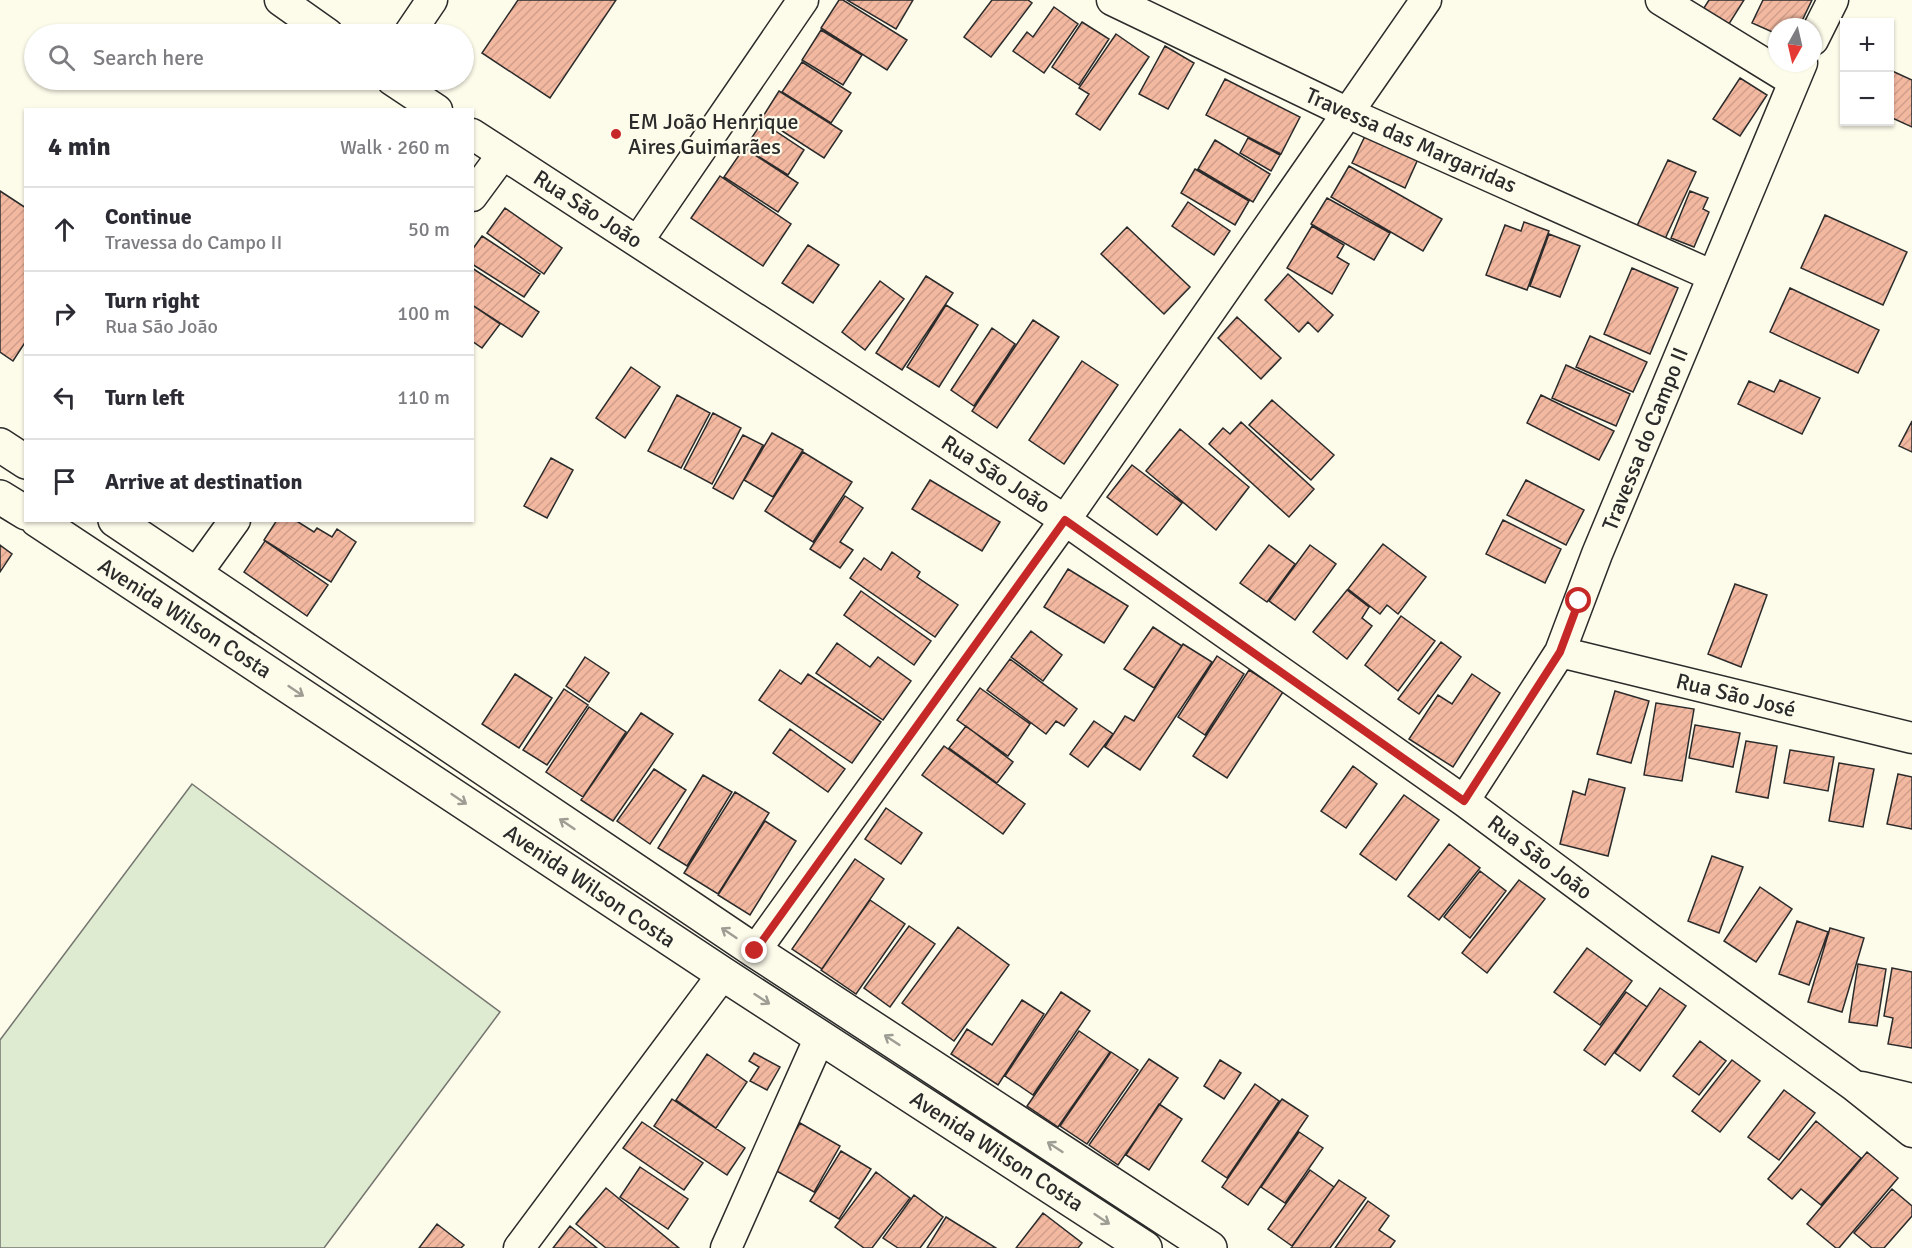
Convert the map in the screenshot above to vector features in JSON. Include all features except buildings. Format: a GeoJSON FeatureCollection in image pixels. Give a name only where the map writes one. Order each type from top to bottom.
{"type":"FeatureCollection","features":[{"type":"Feature","properties":{"kind":"street"},"geometry":{"type":"LineString","coordinates":[[280,0],[314,24]]}},
{"type":"Feature","properties":{"kind":"street"},"geometry":{"type":"LineString","coordinates":[[416,24],[432,0]]}},
{"type":"Feature","properties":{"kind":"street"},"geometry":{"type":"LineString","coordinates":[[638,241],[802,0]]}},
{"type":"Feature","properties":{"kind":"street","name":"Travessa das Margaridas"},"geometry":{"type":"LineString","coordinates":[[1112,0],[1348,113],[1713,276]]}},
{"type":"Feature","properties":{"kind":"street"},"geometry":{"type":"LineString","coordinates":[[755,951],[1065,520],[1426,0]]}},
{"type":"Feature","properties":{"kind":"street"},"geometry":{"type":"LineString","coordinates":[[1661,0],[1768,57]]}},
{"type":"Feature","properties":{"kind":"street"},"geometry":{"type":"LineString","coordinates":[[1822,22],[1833,0]]}},
{"type":"Feature","properties":{"kind":"street","name":"Travessa do Campo II"},"geometry":{"type":"LineString","coordinates":[[1464,801],[1560,652],[1598,554],[1797,72]]}},
{"type":"Feature","properties":{"kind":"street"},"geometry":{"type":"LineString","coordinates":[[407,90],[434,108]]}},
{"type":"Feature","properties":{"kind":"street","name":"Rua São João"},"geometry":{"type":"LineString","coordinates":[[474,135],[1065,520],[1464,801],[1853,1085],[1912,1132]]}},
{"type":"Feature","properties":{"kind":"street"},"geometry":{"type":"LineString","coordinates":[[474,193],[503,154]]}},
{"type":"Feature","properties":{"kind":"street"},"geometry":{"type":"LineString","coordinates":[[0,445],[24,461]]}},
{"type":"Feature","properties":{"kind":"street"},"geometry":{"type":"LineString","coordinates":[[0,497],[24,512]]}},
{"type":"Feature","properties":{"kind":"street","name":"Avenida Wilson Costa"},"geometry":{"type":"LineString","coordinates":[[40,522],[723,974],[1145,1248]]}},
{"type":"Feature","properties":{"kind":"street"},"geometry":{"type":"LineString","coordinates":[[118,522],[755,951],[1210,1248]]}},
{"type":"Feature","properties":{"kind":"street"},"geometry":{"type":"LineString","coordinates":[[196,574],[234,522]]}},
{"type":"Feature","properties":{"kind":"street"},"geometry":{"type":"LineString","coordinates":[[261,668],[283,634]]}},
{"type":"Feature","properties":{"kind":"street","name":"Rua São José"},"geometry":{"type":"LineString","coordinates":[[1560,652],[1912,738]]}},
{"type":"Feature","properties":{"kind":"street"},"geometry":{"type":"LineString","coordinates":[[519,1248],[723,974]]}},
{"type":"Feature","properties":{"kind":"street"},"geometry":{"type":"LineString","coordinates":[[726,1248],[820,1037]]}},
{"type":"Feature","properties":{"kind":"street"},"geometry":{"type":"LineString","coordinates":[[1853,1085],[1912,1099]]}},
{"type":"Feature","properties":{"kind":"green space"},"geometry":{"type":"Polygon","coordinates":[[[192,784],[500,1012],[324,1248],[0,1248],[0,1040],[192,784]]]}},
{"type":"Feature","properties":{"kind":"place","name":"EM João Henrique Aires Guimarães"},"geometry":{"type":"Point","coordinates":[616,134]}},
{"type":"Feature","properties":{"kind":"route"},"geometry":{"type":"LineString","coordinates":[[755,951],[1065,520],[1464,801],[1560,652],[1579,601]]}}]}
